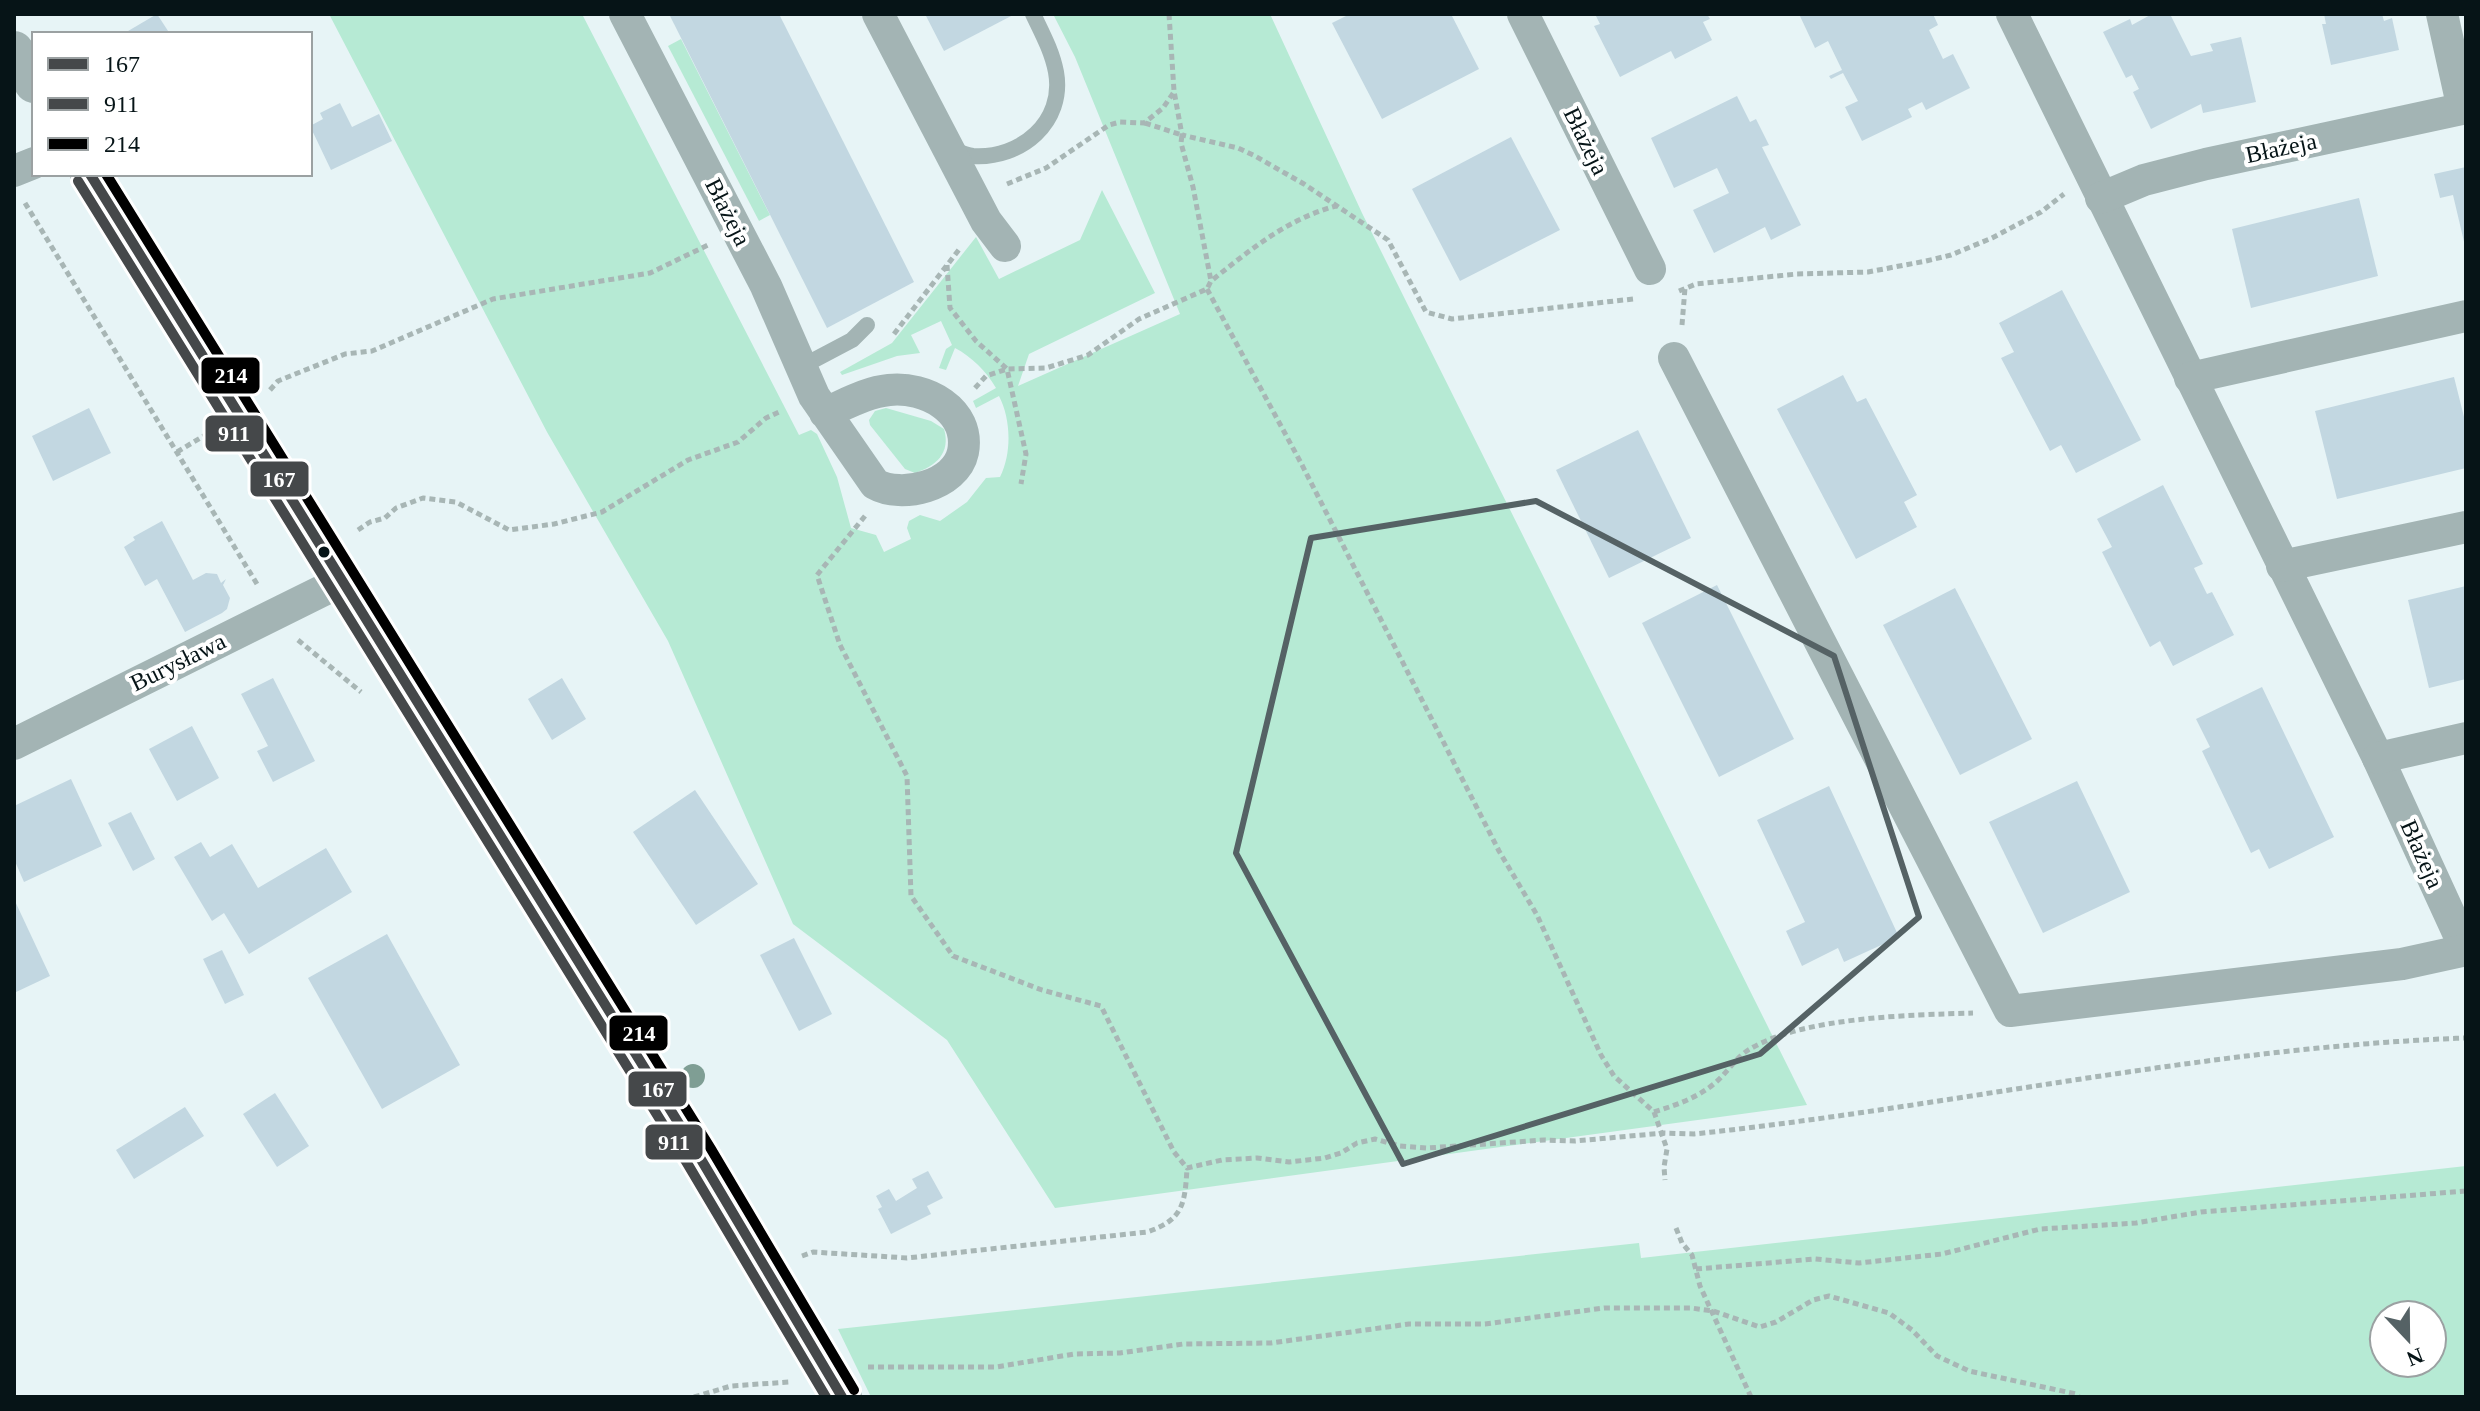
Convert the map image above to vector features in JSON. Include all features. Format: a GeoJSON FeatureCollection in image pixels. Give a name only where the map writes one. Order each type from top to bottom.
{"type":"FeatureCollection","features":[{"type":"Feature","properties":{"kind":"street","name":"Błażeja"},"geometry":{"type":"LineString","coordinates":[[625,14],[766,286],[813,392],[875,484],[885,490]]}},
{"type":"Feature","properties":{"kind":"street"},"geometry":{"type":"LineString","coordinates":[[878,14],[970,190],[996,233]]}},
{"type":"Feature","properties":{"kind":"street","name":"Błażeja"},"geometry":{"type":"LineString","coordinates":[[1523,14],[1648,283]]}},
{"type":"Feature","properties":{"kind":"street","name":"Błażeja"},"geometry":{"type":"LineString","coordinates":[[2012,14],[2378,758],[2466,950]]}},
{"type":"Feature","properties":{"kind":"street","name":"Błażeja"},"geometry":{"type":"LineString","coordinates":[[2101,198],[2144,180],[2206,164],[2464,108],[2442,14]]}},
{"type":"Feature","properties":{"kind":"street"},"geometry":{"type":"LineString","coordinates":[[14,51],[32,80]]}},
{"type":"Feature","properties":{"kind":"street"},"geometry":{"type":"LineString","coordinates":[[18,185],[32,166]]}},
{"type":"Feature","properties":{"kind":"street"},"geometry":{"type":"LineString","coordinates":[[91,176],[767,1268],[835,1386]]}},
{"type":"Feature","properties":{"kind":"street"},"geometry":{"type":"LineString","coordinates":[[2190,378],[2466,316]]}},
{"type":"Feature","properties":{"kind":"street"},"geometry":{"type":"LineString","coordinates":[[1674,358],[2010,1011],[2402,964],[2466,950]]}},
{"type":"Feature","properties":{"kind":"street"},"geometry":{"type":"LineString","coordinates":[[813,392],[870,394],[905,389],[942,401],[951,411],[960,425],[963,439],[962,454],[955,466],[931,484],[918,489],[900,492],[885,490]]}},
{"type":"Feature","properties":{"kind":"street"},"geometry":{"type":"LineString","coordinates":[[2282,566],[2466,527]]}},
{"type":"Feature","properties":{"kind":"street","name":"Burysława"},"geometry":{"type":"LineString","coordinates":[[14,744],[342,581]]}},
{"type":"Feature","properties":{"kind":"street"},"geometry":{"type":"LineString","coordinates":[[2378,758],[2466,738]]}},
{"type":"Feature","properties":{"kind":"lane"},"geometry":{"type":"LineString","coordinates":[[948,148],[971,156],[1015,149],[1034,138],[1048,122],[1056,100],[1057,74],[1048,44],[1033,14]]}},
{"type":"Feature","properties":{"kind":"lane"},"geometry":{"type":"LineString","coordinates":[[813,392],[867,325]]}},
{"type":"Feature","properties":{"kind":"path"},"geometry":{"type":"LineString","coordinates":[[1169,14],[1181,143],[1211,281]]}},
{"type":"Feature","properties":{"kind":"path"},"geometry":{"type":"LineString","coordinates":[[1144,123],[1163,108],[1174,91]]}},
{"type":"Feature","properties":{"kind":"path"},"geometry":{"type":"LineString","coordinates":[[970,190],[1012,183],[1046,168],[1109,125],[1144,123],[1238,148],[1337,205],[1388,240],[1426,312],[1452,319],[1684,279],[1686,289],[1681,333],[1674,358]]}},
{"type":"Feature","properties":{"kind":"path"},"geometry":{"type":"LineString","coordinates":[[18,185],[275,614]]}},
{"type":"Feature","properties":{"kind":"path"},"geometry":{"type":"LineString","coordinates":[[1673,292],[1696,284],[1797,274],[1868,272],[1926,261],[1951,255],[1992,238],[2041,212],[2061,194],[2101,198]]}},
{"type":"Feature","properties":{"kind":"path"},"geometry":{"type":"LineString","coordinates":[[951,411],[986,376],[1007,369],[1046,368],[1088,355],[1139,319],[1207,289],[1211,281],[1287,225],[1315,211],[1337,205]]}},
{"type":"Feature","properties":{"kind":"path"},"geometry":{"type":"LineString","coordinates":[[177,452],[259,403],[278,381],[345,354],[372,351],[493,299],[650,273],[738,231]]}},
{"type":"Feature","properties":{"kind":"path"},"geometry":{"type":"LineString","coordinates":[[891,337],[973,231],[996,233]]}},
{"type":"Feature","properties":{"kind":"path"},"geometry":{"type":"LineString","coordinates":[[947,265],[950,308],[976,341],[1007,369],[1026,454],[1021,484]]}},
{"type":"Feature","properties":{"kind":"path"},"geometry":{"type":"LineString","coordinates":[[1207,289],[1349,555],[1499,851],[1537,915],[1601,1055],[1614,1076],[1654,1112],[1664,1133],[1667,1149],[1665,1180]]}},
{"type":"Feature","properties":{"kind":"path"},"geometry":{"type":"LineString","coordinates":[[342,581],[358,529],[385,518],[396,508],[423,498],[456,502],[509,530],[554,524],[602,512],[688,460],[738,442],[766,418],[813,392]]}},
{"type":"Feature","properties":{"kind":"path"},"geometry":{"type":"LineString","coordinates":[[767,1268],[813,1252],[907,1258],[1147,1232],[1166,1226],[1179,1212],[1186,1192],[1187,1168],[1174,1152],[1101,1006],[1042,990],[953,956],[911,896],[907,776],[840,645],[817,575],[885,490]]}},
{"type":"Feature","properties":{"kind":"path"},"geometry":{"type":"LineString","coordinates":[[1654,1112],[1684,1103],[1713,1085],[1748,1050],[1787,1032],[1885,1017],[2010,1011]]}},
{"type":"Feature","properties":{"kind":"path"},"geometry":{"type":"LineString","coordinates":[[1187,1168],[1222,1160],[1257,1158],[1289,1162],[1325,1158],[1367,1139],[1427,1148],[1664,1133],[1694,1134],[1850,1115],[2224,1059],[2466,1038]]}},
{"type":"Feature","properties":{"kind":"path"},"geometry":{"type":"LineString","coordinates":[[1696,1269],[1815,1259],[1859,1263],[1942,1254],[2040,1229],[2136,1223],[2201,1212],[2466,1191]]}},
{"type":"Feature","properties":{"kind":"path"},"geometry":{"type":"LineString","coordinates":[[1676,1228],[1682,1243],[1692,1255],[1700,1286],[1751,1397]]}},
{"type":"Feature","properties":{"kind":"path"},"geometry":{"type":"LineString","coordinates":[[694,1397],[731,1386],[801,1381],[835,1386],[853,1367],[996,1367],[1074,1354],[1120,1353],[1183,1344],[1271,1343],[1409,1324],[1485,1324],[1604,1308],[1691,1308],[1713,1311],[1760,1327],[1776,1322],[1813,1300],[1829,1296],[1889,1313],[1912,1330],[1937,1356],[1969,1371],[2079,1397]]}},
{"type":"Feature","properties":{"kind":"highlighted area"},"geometry":{"type":"Polygon","coordinates":[[[1536,501],[1834,656],[1919,917],[1760,1054],[1403,1164],[1236,853],[1311,538],[1536,501]]]}},
{"type":"Feature","properties":{"kind":"green space"},"geometry":{"type":"Polygon","coordinates":[[[329,14],[582,14],[799,435],[811,430],[817,434],[837,477],[851,528],[876,535],[884,552],[911,539],[907,528],[909,521],[920,515],[940,521],[967,502],[986,478],[1000,477],[1008,447],[1006,415],[999,396],[976,408],[973,401],[996,388],[983,370],[967,356],[955,348],[946,370],[939,368],[946,349],[952,345],[941,321],[911,335],[920,353],[897,356],[842,375],[840,372],[892,343],[976,237],[999,279],[1080,240],[1102,190],[1155,293],[1029,354],[1018,386],[1180,314],[1075,57],[1053,14],[1270,14],[1362,213],[1807,1105],[1055,1208],[947,1040],[793,924],[668,641],[547,432],[329,14]]]}},
{"type":"Feature","properties":{"kind":"green space"},"geometry":{"type":"Polygon","coordinates":[[[681,39],[770,215],[759,221],[668,46],[681,39]]]}},
{"type":"Feature","properties":{"kind":"green space"},"geometry":{"type":"Polygon","coordinates":[[[886,408],[931,421],[944,429],[943,452],[929,467],[915,473],[905,469],[870,425],[869,420],[875,411],[886,408]]]}},
{"type":"Feature","properties":{"kind":"green space"},"geometry":{"type":"Polygon","coordinates":[[[2466,1166],[2466,1397],[871,1397],[838,1329],[1639,1243],[1641,1258],[2466,1166]]]}},
{"type":"Feature","properties":{"kind":"building"},"geometry":{"type":"Polygon","coordinates":[[[157,14],[169,32],[126,32],[157,14]]]}},
{"type":"Feature","properties":{"kind":"building"},"geometry":{"type":"Polygon","coordinates":[[[669,14],[779,14],[914,282],[827,328],[669,14]]]}},
{"type":"Feature","properties":{"kind":"building"},"geometry":{"type":"Polygon","coordinates":[[[925,14],[1015,14],[944,51],[925,14]]]}},
{"type":"Feature","properties":{"kind":"building"},"geometry":{"type":"Polygon","coordinates":[[[1350,14],[1451,14],[1479,69],[1382,119],[1332,23],[1350,14]]]}},
{"type":"Feature","properties":{"kind":"building"},"geometry":{"type":"Polygon","coordinates":[[[1595,14],[1707,14],[1710,19],[1703,22],[1712,40],[1675,59],[1671,51],[1620,77],[1594,26],[1600,24],[1595,14]]]}},
{"type":"Feature","properties":{"kind":"building"},"geometry":{"type":"Polygon","coordinates":[[[1799,14],[1933,14],[1938,25],[1929,30],[1943,59],[1953,54],[1970,88],[1926,110],[1922,102],[1908,109],[1912,117],[1862,141],[1845,107],[1858,101],[1843,73],[1831,79],[1829,76],[1842,70],[1828,41],[1815,48],[1799,14]]]}},
{"type":"Feature","properties":{"kind":"building"},"geometry":{"type":"Polygon","coordinates":[[[2152,14],[2170,14],[2191,56],[2213,51],[2210,44],[2241,37],[2256,102],[2203,113],[2201,104],[2151,129],[2133,92],[2139,89],[2132,75],[2126,78],[2103,32],[2130,19],[2132,25],[2152,14]]]}},
{"type":"Feature","properties":{"kind":"building"},"geometry":{"type":"Polygon","coordinates":[[[2324,14],[2382,14],[2384,21],[2392,18],[2399,50],[2331,65],[2322,24],[2326,24],[2324,14]]]}},
{"type":"Feature","properties":{"kind":"building"},"geometry":{"type":"Polygon","coordinates":[[[1737,96],[1750,122],[1756,119],[1769,145],[1762,147],[1801,225],[1771,240],[1765,227],[1714,253],[1693,210],[1729,193],[1717,168],[1674,188],[1651,138],[1737,96]]]}},
{"type":"Feature","properties":{"kind":"building"},"geometry":{"type":"Polygon","coordinates":[[[340,103],[352,127],[379,114],[392,141],[331,170],[312,130],[312,125],[323,119],[320,113],[340,103]]]}},
{"type":"Feature","properties":{"kind":"building"},"geometry":{"type":"Polygon","coordinates":[[[1511,137],[1560,230],[1460,281],[1412,189],[1511,137]]]}},
{"type":"Feature","properties":{"kind":"building"},"geometry":{"type":"Polygon","coordinates":[[[2466,167],[2465,246],[2453,195],[2440,198],[2434,174],[2466,167]]]}},
{"type":"Feature","properties":{"kind":"building"},"geometry":{"type":"Polygon","coordinates":[[[2359,198],[2378,276],[2251,308],[2232,229],[2359,198]]]}},
{"type":"Feature","properties":{"kind":"building"},"geometry":{"type":"Polygon","coordinates":[[[2062,290],[2141,440],[2076,473],[2061,445],[2050,451],[2001,358],[2014,352],[1999,323],[2062,290]]]}},
{"type":"Feature","properties":{"kind":"building"},"geometry":{"type":"Polygon","coordinates":[[[1843,375],[1857,402],[1866,398],[1917,495],[1904,502],[1917,527],[1856,559],[1777,409],[1843,375]]]}},
{"type":"Feature","properties":{"kind":"building"},"geometry":{"type":"Polygon","coordinates":[[[2454,377],[2466,425],[2466,468],[2337,499],[2315,411],[2454,377]]]}},
{"type":"Feature","properties":{"kind":"building"},"geometry":{"type":"Polygon","coordinates":[[[89,408],[111,453],[53,481],[32,436],[89,408]]]}},
{"type":"Feature","properties":{"kind":"building"},"geometry":{"type":"Polygon","coordinates":[[[1638,430],[1691,538],[1609,578],[1556,470],[1638,430]]]}},
{"type":"Feature","properties":{"kind":"building"},"geometry":{"type":"Polygon","coordinates":[[[2163,485],[2203,564],[2194,568],[2207,594],[2212,592],[2234,635],[2173,666],[2160,641],[2150,647],[2102,552],[2112,547],[2097,519],[2163,485]]]}},
{"type":"Feature","properties":{"kind":"building"},"geometry":{"type":"Polygon","coordinates":[[[162,521],[193,580],[206,573],[217,574],[221,583],[226,579],[223,585],[230,598],[227,609],[222,613],[185,632],[157,579],[145,586],[124,547],[135,540],[133,537],[162,521]]]}},
{"type":"Feature","properties":{"kind":"building"},"geometry":{"type":"Polygon","coordinates":[[[1717,585],[1794,739],[1719,777],[1642,623],[1717,585]]]}},
{"type":"Feature","properties":{"kind":"building"},"geometry":{"type":"Polygon","coordinates":[[[2466,586],[2466,679],[2429,688],[2408,600],[2466,586]]]}},
{"type":"Feature","properties":{"kind":"building"},"geometry":{"type":"Polygon","coordinates":[[[1955,588],[2032,739],[1960,775],[1883,625],[1955,588]]]}},
{"type":"Feature","properties":{"kind":"building"},"geometry":{"type":"Polygon","coordinates":[[[273,678],[315,761],[273,782],[257,751],[268,746],[241,694],[273,678]]]}},
{"type":"Feature","properties":{"kind":"building"},"geometry":{"type":"Polygon","coordinates":[[[562,678],[586,719],[552,740],[528,699],[562,678]]]}},
{"type":"Feature","properties":{"kind":"building"},"geometry":{"type":"Polygon","coordinates":[[[2262,687],[2334,837],[2269,869],[2259,849],[2251,853],[2202,751],[2210,747],[2196,719],[2262,687]]]}},
{"type":"Feature","properties":{"kind":"building"},"geometry":{"type":"Polygon","coordinates":[[[192,726],[219,778],[177,801],[149,749],[192,726]]]}},
{"type":"Feature","properties":{"kind":"building"},"geometry":{"type":"Polygon","coordinates":[[[71,779],[102,846],[24,882],[14,859],[14,806],[71,779]]]}},
{"type":"Feature","properties":{"kind":"building"},"geometry":{"type":"Polygon","coordinates":[[[2077,781],[2130,892],[2043,933],[1989,822],[2077,781]]]}},
{"type":"Feature","properties":{"kind":"building"},"geometry":{"type":"Polygon","coordinates":[[[1829,786],[1899,937],[1844,962],[1838,948],[1802,966],[1786,931],[1805,922],[1757,820],[1829,786]]]}},
{"type":"Feature","properties":{"kind":"building"},"geometry":{"type":"Polygon","coordinates":[[[695,790],[758,884],[696,925],[633,832],[695,790]]]}},
{"type":"Feature","properties":{"kind":"building"},"geometry":{"type":"Polygon","coordinates":[[[131,812],[155,859],[133,871],[108,823],[131,812]]]}},
{"type":"Feature","properties":{"kind":"building"},"geometry":{"type":"Polygon","coordinates":[[[201,842],[210,857],[232,844],[258,888],[326,848],[352,892],[249,954],[224,913],[212,921],[174,857],[201,842]]]}},
{"type":"Feature","properties":{"kind":"building"},"geometry":{"type":"Polygon","coordinates":[[[14,899],[50,976],[14,993],[14,899]]]}},
{"type":"Feature","properties":{"kind":"building"},"geometry":{"type":"Polygon","coordinates":[[[387,934],[460,1065],[382,1109],[308,978],[387,934]]]}},
{"type":"Feature","properties":{"kind":"building"},"geometry":{"type":"Polygon","coordinates":[[[794,938],[832,1014],[799,1031],[760,955],[794,938]]]}},
{"type":"Feature","properties":{"kind":"building"},"geometry":{"type":"Polygon","coordinates":[[[222,950],[244,995],[225,1004],[203,959],[222,950]]]}},
{"type":"Feature","properties":{"kind":"building"},"geometry":{"type":"Polygon","coordinates":[[[275,1093],[309,1146],[277,1167],[243,1114],[275,1093]]]}},
{"type":"Feature","properties":{"kind":"building"},"geometry":{"type":"Polygon","coordinates":[[[185,1107],[204,1136],[134,1179],[116,1150],[185,1107]]]}},
{"type":"Feature","properties":{"kind":"building"},"geometry":{"type":"Polygon","coordinates":[[[928,1171],[943,1198],[927,1206],[931,1214],[891,1234],[878,1209],[882,1207],[876,1196],[889,1189],[896,1201],[917,1188],[912,1179],[928,1171]]]}},
{"type":"Feature","properties":{"kind":"transit line","name":"167"},"geometry":{"type":"LineString","coordinates":[[91,176],[699,1156],[842,1397]]}},
{"type":"Feature","properties":{"kind":"transit line","name":"214"},"geometry":{"type":"LineString","coordinates":[[107,176],[711,1149],[854,1390]]}},
{"type":"Feature","properties":{"kind":"transit line","name":"911"},"geometry":{"type":"LineString","coordinates":[[78,181],[687,1163],[826,1397]]}}]}
